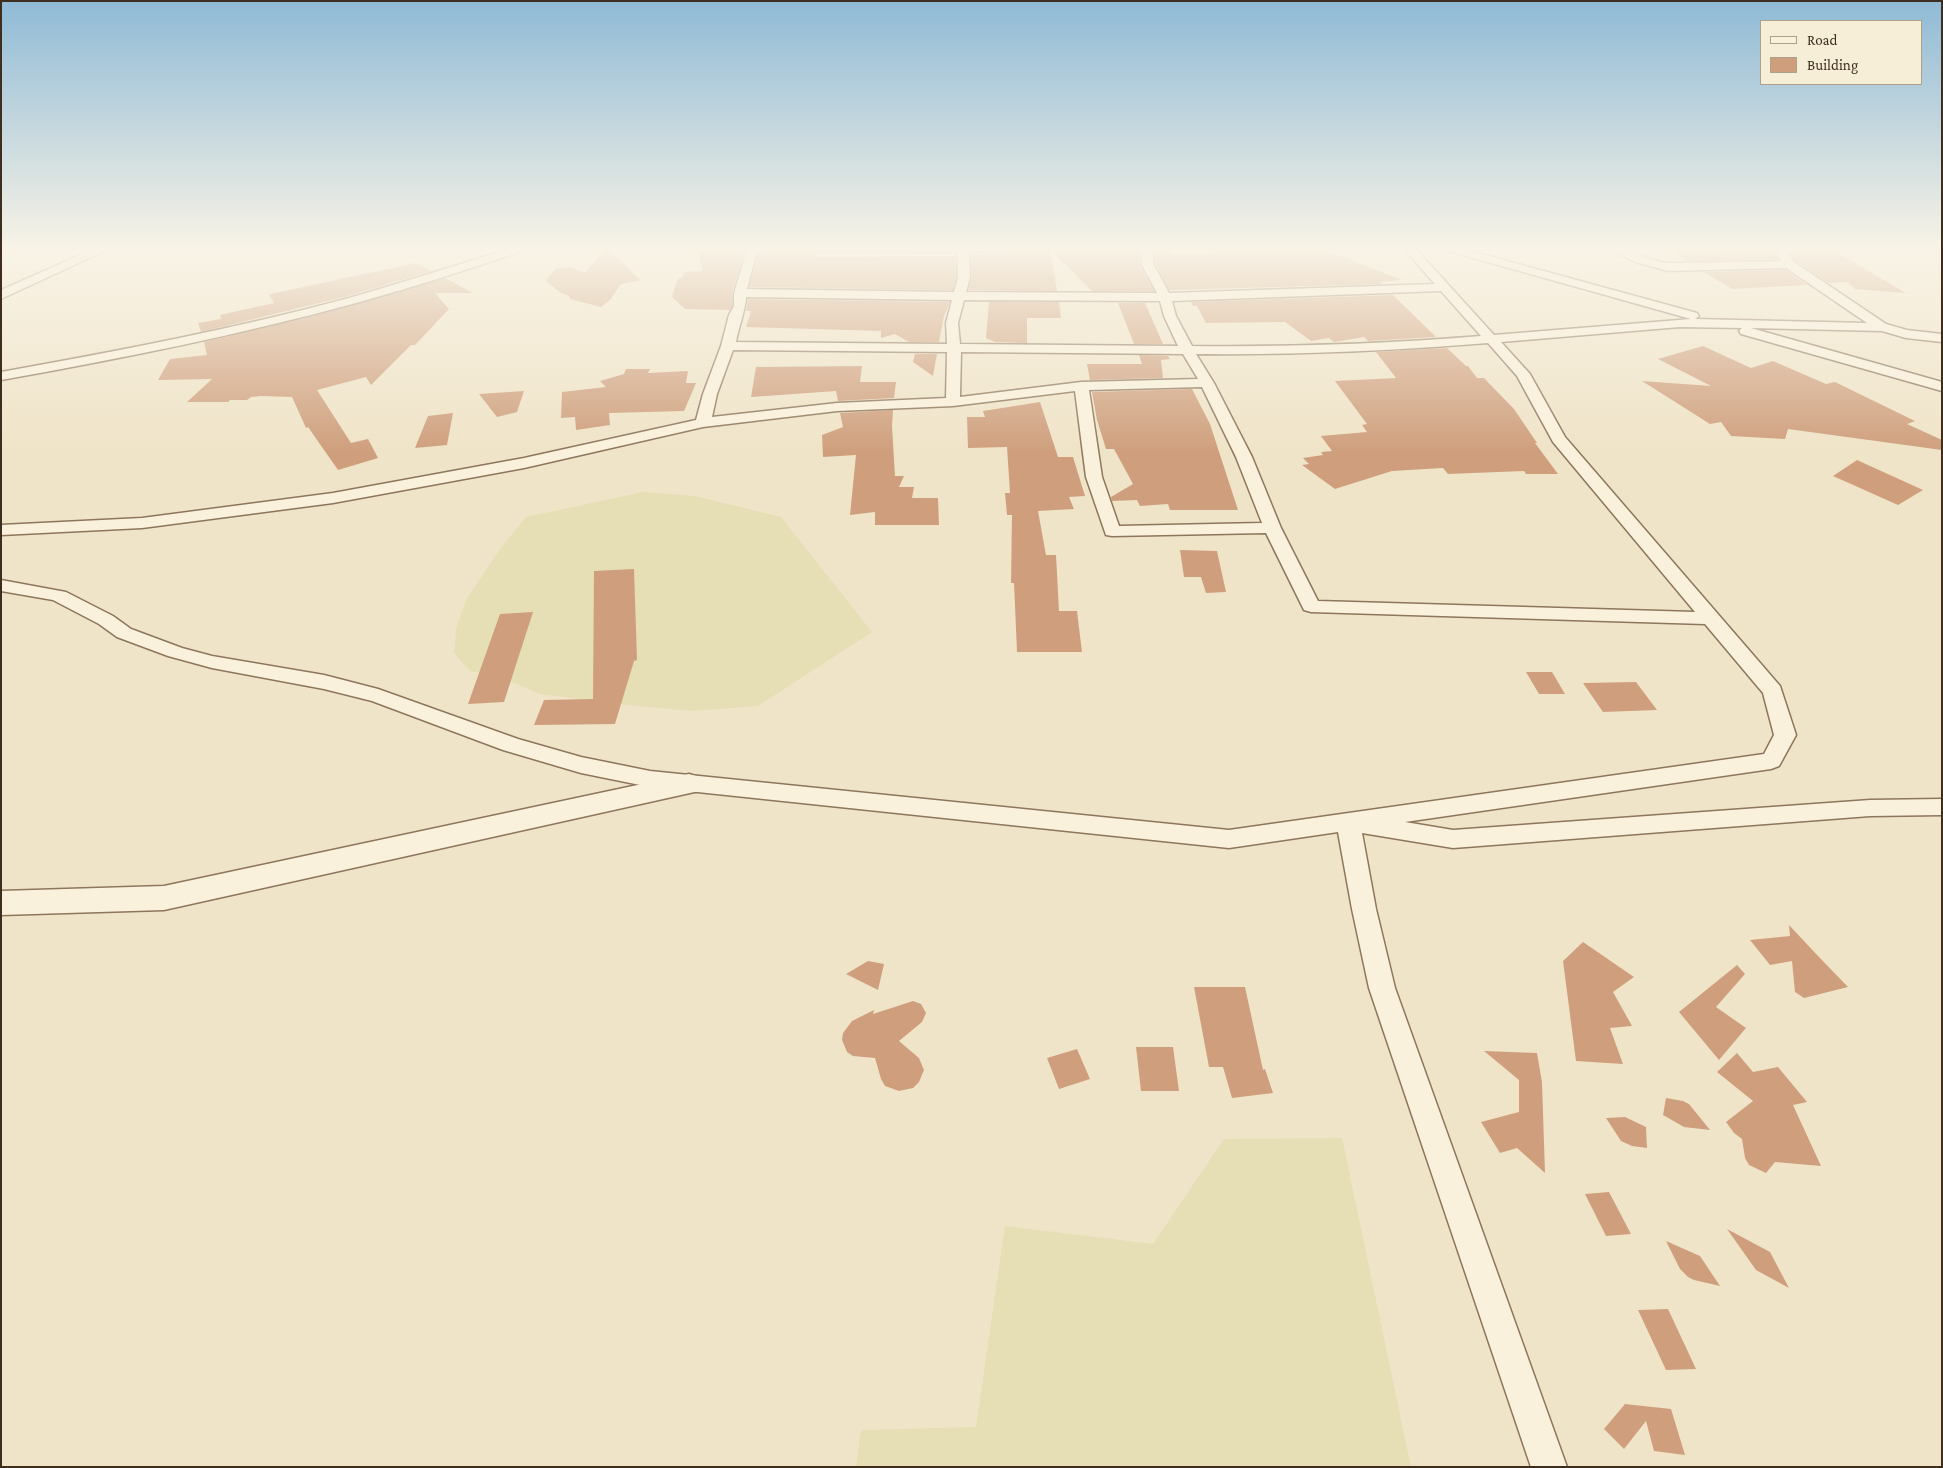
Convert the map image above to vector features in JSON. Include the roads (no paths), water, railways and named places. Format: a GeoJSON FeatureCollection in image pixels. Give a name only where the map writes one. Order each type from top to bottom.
{"type":"FeatureCollection","features":[{"type":"Feature","properties":{"kind":"street"},"geometry":{"type":"LineString","coordinates":[[1,376],[168,344],[293,316]]}},
{"type":"Feature","properties":{"kind":"street"},"geometry":{"type":"LineString","coordinates":[[703,423],[710,394],[728,346],[735,316]]}},
{"type":"Feature","properties":{"kind":"street"},"geometry":{"type":"LineString","coordinates":[[953,402],[954,349],[952,323],[954,316]]}},
{"type":"Feature","properties":{"kind":"street"},"geometry":{"type":"LineString","coordinates":[[1170,316],[1187,350],[1207,383],[1244,457],[1272,528],[1311,606],[1711,618]]}},
{"type":"Feature","properties":{"kind":"street"},"geometry":{"type":"LineString","coordinates":[[1,585],[59,596],[106,620],[124,633],[175,652],[212,662],[324,682],[378,696],[511,745],[581,765],[650,779],[689,784],[1229,839],[1771,761],[1785,735],[1774,691],[1558,439],[1523,374],[1470,316]]}},
{"type":"Feature","properties":{"kind":"street"},"geometry":{"type":"LineString","coordinates":[[1691,316],[1942,387]]}},
{"type":"Feature","properties":{"kind":"street"},"geometry":{"type":"LineString","coordinates":[[1865,316],[1883,328]]}},
{"type":"Feature","properties":{"kind":"street"},"geometry":{"type":"LineString","coordinates":[[728,346],[1292,350],[1405,346],[1680,322],[1883,328],[1906,334],[1942,338]]}},
{"type":"Feature","properties":{"kind":"street"},"geometry":{"type":"LineString","coordinates":[[1,530],[142,523],[333,498],[524,463],[703,423],[837,407],[953,402],[1081,386],[1207,383]]}},
{"type":"Feature","properties":{"kind":"street"},"geometry":{"type":"LineString","coordinates":[[1081,386],[1094,477],[1112,531],[1272,528]]}},
{"type":"Feature","properties":{"kind":"street"},"geometry":{"type":"LineString","coordinates":[[1,903],[164,898],[689,784]]}},
{"type":"Feature","properties":{"kind":"street"},"geometry":{"type":"LineString","coordinates":[[1348,822],[1453,839],[1870,808],[1942,807]]}},
{"type":"Feature","properties":{"kind":"street"},"geometry":{"type":"LineString","coordinates":[[1348,822],[1364,909],[1382,988],[1549,1467]]}}]}
